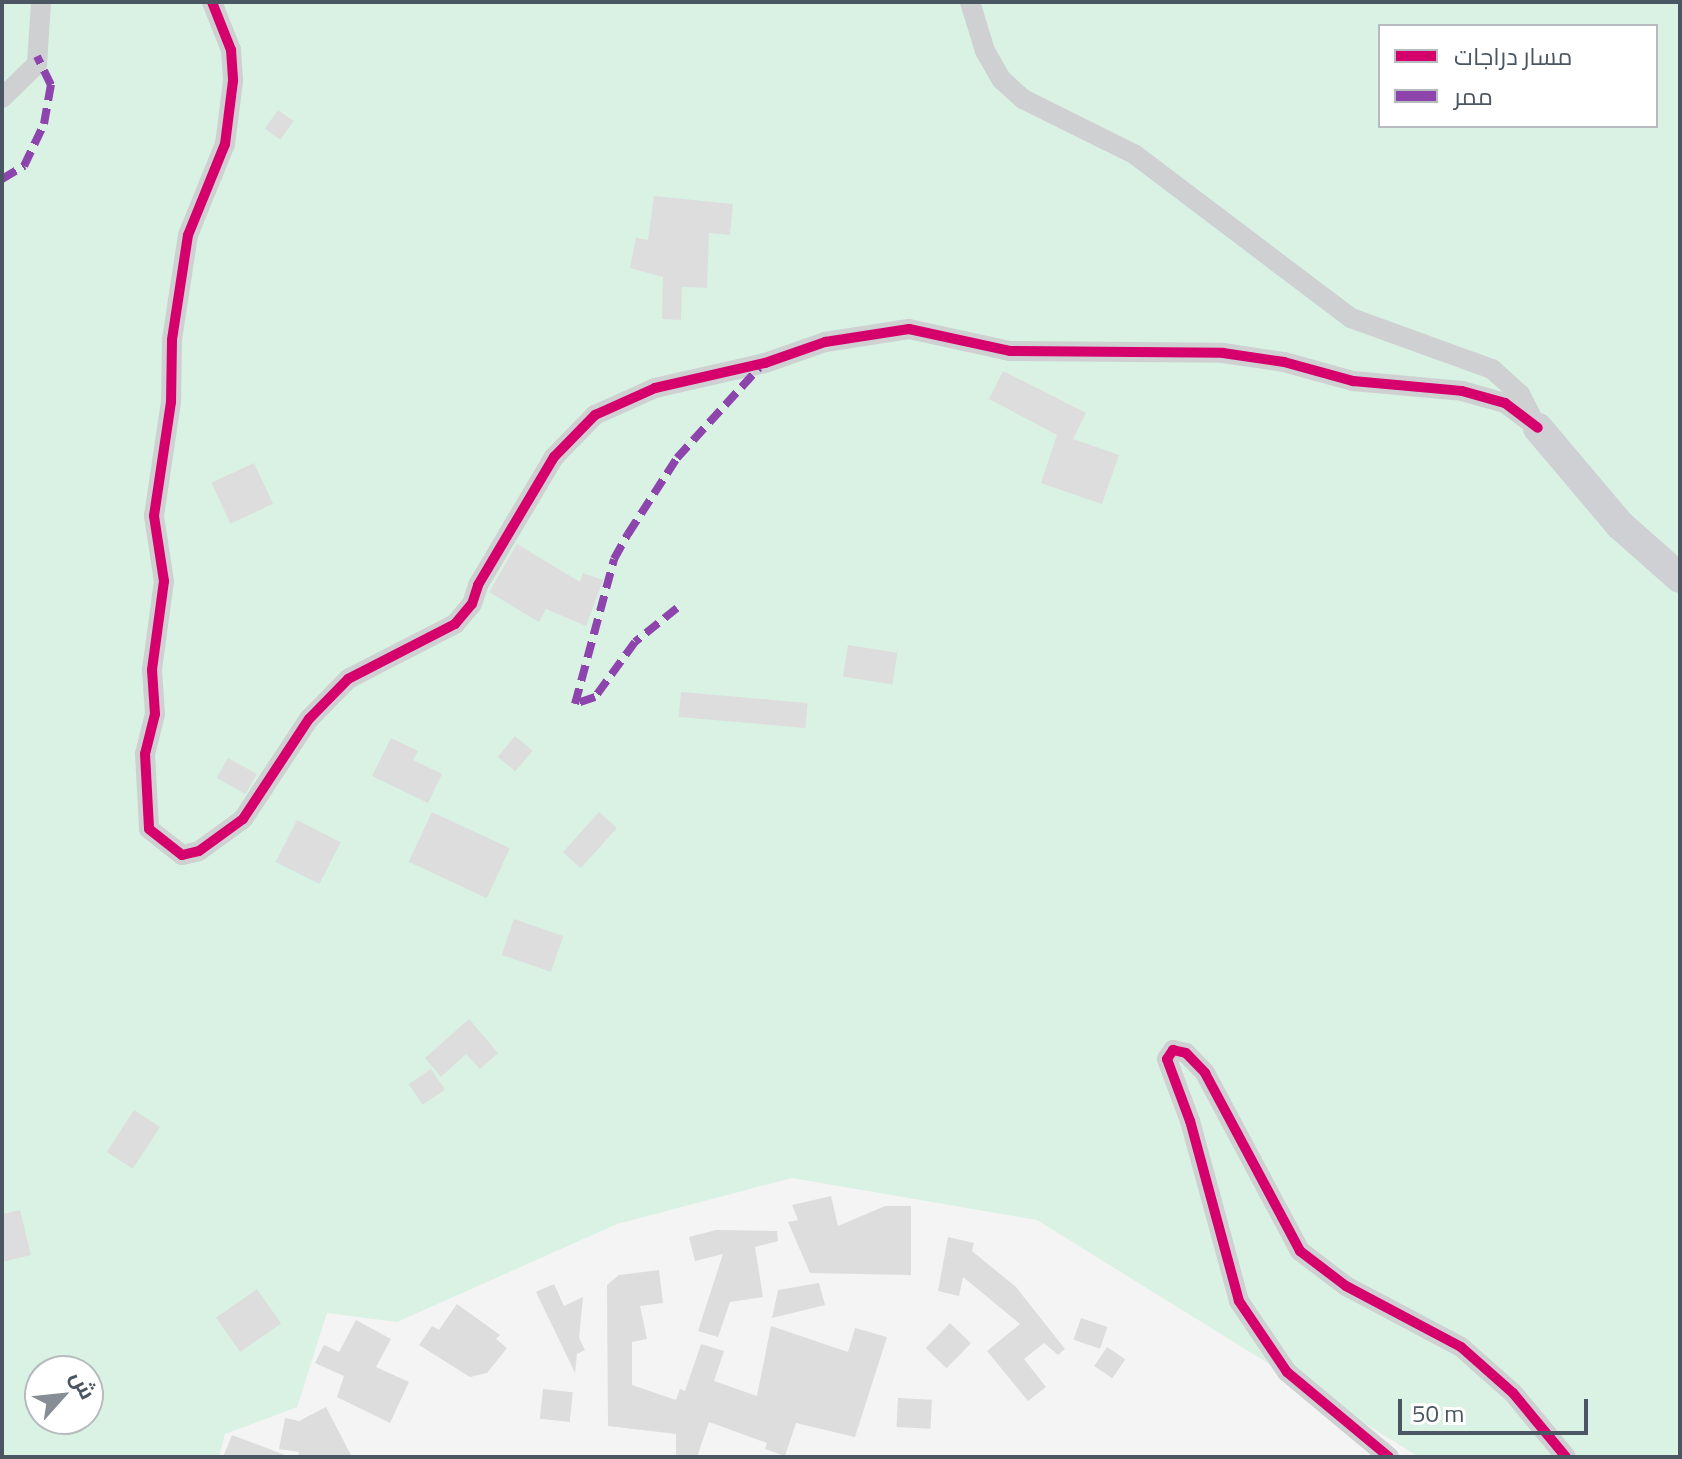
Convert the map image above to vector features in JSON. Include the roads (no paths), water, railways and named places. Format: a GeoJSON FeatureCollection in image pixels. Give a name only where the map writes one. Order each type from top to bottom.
{"type":"FeatureCollection","features":[{"type":"Feature","properties":{"kind":"street"},"geometry":{"type":"LineString","coordinates":[[2,98],[37,64],[41,2]]}},
{"type":"Feature","properties":{"kind":"street"},"geometry":{"type":"LineString","coordinates":[[212,2],[231,50],[233,81],[225,144],[188,235],[172,340],[171,402],[154,516],[164,581],[152,670],[155,714],[145,754],[149,829],[182,855],[199,851],[243,819],[309,719],[348,679],[455,624],[472,604],[478,585],[554,457],[595,415],[655,388],[765,363],[825,342],[909,329],[1010,351],[1223,353],[1284,362],[1353,381],[1462,391],[1505,403],[1538,428]]}},
{"type":"Feature","properties":{"kind":"street"},"geometry":{"type":"LineString","coordinates":[[970,2],[985,51],[1002,80],[1023,99],[1134,154],[1351,318],[1492,369],[1520,394],[1538,428],[1620,525],[1680,578]]}},
{"type":"Feature","properties":{"kind":"street"},"geometry":{"type":"LineString","coordinates":[[1389,1457],[1287,1372],[1239,1301],[1190,1121],[1167,1059],[1173,1050],[1186,1053],[1205,1073],[1257,1180],[1300,1251],[1346,1286],[1461,1347],[1513,1393],[1566,1457]]}}]}
